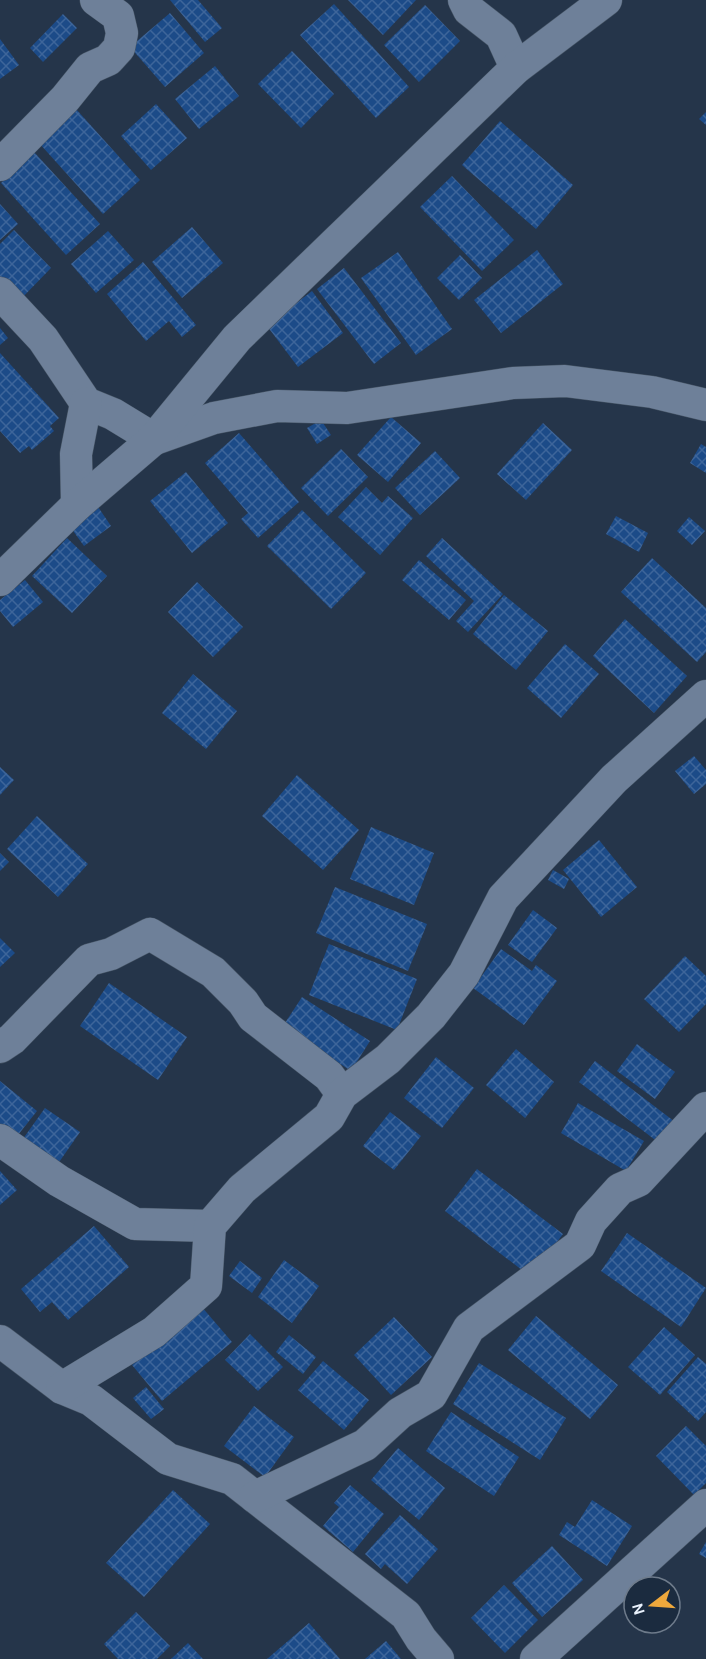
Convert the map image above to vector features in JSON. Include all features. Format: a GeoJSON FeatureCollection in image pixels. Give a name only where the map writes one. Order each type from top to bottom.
{"type":"FeatureCollection","features":[{"type":"Feature","properties":{"kind":"street"},"geometry":{"type":"LineString","coordinates":[[464,0],[469,10],[501,35],[516,68]]}},
{"type":"Feature","properties":{"kind":"street"},"geometry":{"type":"LineString","coordinates":[[0,580],[77,505],[154,439],[237,338],[516,68],[606,0]]}},
{"type":"Feature","properties":{"kind":"street"},"geometry":{"type":"LineString","coordinates":[[0,165],[65,99],[90,68],[108,60],[119,48],[122,33],[115,5]]}},
{"type":"Feature","properties":{"kind":"street"},"geometry":{"type":"LineString","coordinates":[[0,293],[42,339],[86,403],[113,414],[154,439]]}},
{"type":"Feature","properties":{"kind":"street"},"geometry":{"type":"LineString","coordinates":[[154,439],[214,417],[277,406],[347,408],[513,382],[565,381],[652,392],[706,405]]}},
{"type":"Feature","properties":{"kind":"street"},"geometry":{"type":"LineString","coordinates":[[77,505],[76,454],[86,403]]}},
{"type":"Feature","properties":{"kind":"street"},"geometry":{"type":"LineString","coordinates":[[62,1388],[154,1332],[206,1286],[210,1226],[242,1189],[329,1117],[342,1094],[388,1059],[431,1016],[464,974],[502,898],[614,779],[706,696]]}},
{"type":"Feature","properties":{"kind":"street"},"geometry":{"type":"LineString","coordinates":[[0,1047],[12,1039],[89,960],[111,954],[150,934],[213,972],[243,1002],[253,1017],[329,1076],[342,1094]]}},
{"type":"Feature","properties":{"kind":"street"},"geometry":{"type":"LineString","coordinates":[[255,1497],[365,1445],[400,1413],[431,1395],[469,1328],[580,1245],[591,1221],[620,1189],[638,1181],[706,1108]]}},
{"type":"Feature","properties":{"kind":"street"},"geometry":{"type":"LineString","coordinates":[[0,1140],[59,1181],[135,1224],[210,1226]]}},
{"type":"Feature","properties":{"kind":"street"},"geometry":{"type":"LineString","coordinates":[[0,1341],[62,1388],[91,1400],[168,1459],[232,1479],[406,1615],[421,1639],[438,1659]]}},
{"type":"Feature","properties":{"kind":"street"},"geometry":{"type":"LineString","coordinates":[[536,1659],[706,1505]]}},
{"type":"Feature","properties":{"kind":"building"},"geometry":{"type":"Polygon","coordinates":[[[170,0],[198,0],[222,28],[205,42],[170,0]]]}},
{"type":"Feature","properties":{"kind":"building"},"geometry":{"type":"Polygon","coordinates":[[[348,0],[416,0],[383,35],[348,0]]]}},
{"type":"Feature","properties":{"kind":"building"},"geometry":{"type":"Polygon","coordinates":[[[334,4],[409,87],[376,118],[300,35],[334,4]]]}},
{"type":"Feature","properties":{"kind":"building"},"geometry":{"type":"Polygon","coordinates":[[[425,5],[460,41],[419,82],[384,45],[425,5]]]}},
{"type":"Feature","properties":{"kind":"building"},"geometry":{"type":"Polygon","coordinates":[[[170,13],[204,53],[165,87],[130,47],[170,13]]]}},
{"type":"Feature","properties":{"kind":"building"},"geometry":{"type":"Polygon","coordinates":[[[63,14],[77,28],[43,62],[30,48],[63,14]]]}},
{"type":"Feature","properties":{"kind":"building"},"geometry":{"type":"Polygon","coordinates":[[[0,39],[19,65],[0,79],[0,39]]]}},
{"type":"Feature","properties":{"kind":"building"},"geometry":{"type":"Polygon","coordinates":[[[292,51],[334,94],[301,128],[258,84],[292,51]]]}},
{"type":"Feature","properties":{"kind":"building"},"geometry":{"type":"Polygon","coordinates":[[[215,66],[239,96],[199,129],[175,99],[215,66]]]}},
{"type":"Feature","properties":{"kind":"building"},"geometry":{"type":"Polygon","coordinates":[[[156,104],[187,138],[151,170],[121,136],[156,104]]]}},
{"type":"Feature","properties":{"kind":"building"},"geometry":{"type":"Polygon","coordinates":[[[76,109],[140,180],[103,214],[39,143],[76,109]]]}},
{"type":"Feature","properties":{"kind":"building"},"geometry":{"type":"Polygon","coordinates":[[[706,112],[706,125],[699,119],[706,112]]]}},
{"type":"Feature","properties":{"kind":"building"},"geometry":{"type":"Polygon","coordinates":[[[500,121],[573,185],[536,229],[462,165],[500,121]]]}},
{"type":"Feature","properties":{"kind":"building"},"geometry":{"type":"Polygon","coordinates":[[[34,152],[100,224],[66,255],[1,183],[34,152]]]}},
{"type":"Feature","properties":{"kind":"building"},"geometry":{"type":"Polygon","coordinates":[[[452,176],[514,240],[482,271],[420,207],[452,176]]]}},
{"type":"Feature","properties":{"kind":"building"},"geometry":{"type":"Polygon","coordinates":[[[0,204],[18,224],[0,240],[0,204]]]}},
{"type":"Feature","properties":{"kind":"building"},"geometry":{"type":"Polygon","coordinates":[[[192,227],[223,263],[182,298],[152,262],[192,227]]]}},
{"type":"Feature","properties":{"kind":"building"},"geometry":{"type":"Polygon","coordinates":[[[14,230],[51,268],[18,302],[0,284],[0,244],[14,230]]]}},
{"type":"Feature","properties":{"kind":"building"},"geometry":{"type":"Polygon","coordinates":[[[108,231],[134,260],[96,293],[71,264],[108,231]]]}},
{"type":"Feature","properties":{"kind":"building"},"geometry":{"type":"Polygon","coordinates":[[[537,250],[563,284],[501,333],[474,300],[537,250]]]}},
{"type":"Feature","properties":{"kind":"building"},"geometry":{"type":"Polygon","coordinates":[[[398,252],[452,329],[416,355],[361,278],[398,252]]]}},
{"type":"Feature","properties":{"kind":"building"},"geometry":{"type":"Polygon","coordinates":[[[460,255],[482,278],[459,300],[437,278],[460,255]]]}},
{"type":"Feature","properties":{"kind":"building"},"geometry":{"type":"Polygon","coordinates":[[[143,262],[196,325],[182,337],[169,321],[146,341],[107,294],[143,262]]]}},
{"type":"Feature","properties":{"kind":"building"},"geometry":{"type":"Polygon","coordinates":[[[344,268],[401,343],[374,364],[317,289],[344,268]]]}},
{"type":"Feature","properties":{"kind":"building"},"geometry":{"type":"Polygon","coordinates":[[[312,291],[343,333],[298,367],[267,326],[312,291]]]}},
{"type":"Feature","properties":{"kind":"building"},"geometry":{"type":"Polygon","coordinates":[[[0,328],[8,338],[0,345],[0,328]]]}},
{"type":"Feature","properties":{"kind":"building"},"geometry":{"type":"Polygon","coordinates":[[[0,353],[59,418],[50,426],[54,431],[32,450],[29,446],[20,453],[0,431],[0,353]]]}},
{"type":"Feature","properties":{"kind":"building"},"geometry":{"type":"Polygon","coordinates":[[[391,417],[421,443],[388,482],[357,455],[391,417]]]}},
{"type":"Feature","properties":{"kind":"building"},"geometry":{"type":"Polygon","coordinates":[[[321,420],[331,435],[317,444],[307,428],[321,420]]]}},
{"type":"Feature","properties":{"kind":"building"},"geometry":{"type":"Polygon","coordinates":[[[543,423],[572,450],[526,500],[497,474],[543,423]]]}},
{"type":"Feature","properties":{"kind":"building"},"geometry":{"type":"Polygon","coordinates":[[[239,433],[299,502],[258,538],[241,519],[248,513],[205,463],[239,433]]]}},
{"type":"Feature","properties":{"kind":"building"},"geometry":{"type":"Polygon","coordinates":[[[701,444],[706,447],[706,473],[690,463],[701,444]]]}},
{"type":"Feature","properties":{"kind":"building"},"geometry":{"type":"Polygon","coordinates":[[[341,449],[368,477],[328,516],[301,488],[341,449]]]}},
{"type":"Feature","properties":{"kind":"building"},"geometry":{"type":"Polygon","coordinates":[[[435,451],[460,478],[420,515],[395,488],[435,451]]]}},
{"type":"Feature","properties":{"kind":"building"},"geometry":{"type":"Polygon","coordinates":[[[186,472],[228,523],[192,553],[150,501],[186,472]]]}},
{"type":"Feature","properties":{"kind":"building"},"geometry":{"type":"Polygon","coordinates":[[[366,487],[382,503],[388,496],[413,518],[380,555],[338,517],[366,487]]]}},
{"type":"Feature","properties":{"kind":"building"},"geometry":{"type":"Polygon","coordinates":[[[94,501],[111,526],[84,546],[66,521],[94,501]]]}},
{"type":"Feature","properties":{"kind":"building"},"geometry":{"type":"Polygon","coordinates":[[[302,510],[366,573],[331,609],[267,546],[302,510]]]}},
{"type":"Feature","properties":{"kind":"building"},"geometry":{"type":"Polygon","coordinates":[[[616,516],[648,533],[639,552],[606,534],[616,516]]]}},
{"type":"Feature","properties":{"kind":"building"},"geometry":{"type":"Polygon","coordinates":[[[689,517],[705,531],[692,545],[677,531],[689,517]]]}},
{"type":"Feature","properties":{"kind":"building"},"geometry":{"type":"Polygon","coordinates":[[[67,538],[107,576],[72,613],[32,576],[67,538]]]}},
{"type":"Feature","properties":{"kind":"building"},"geometry":{"type":"Polygon","coordinates":[[[442,538],[503,594],[468,632],[456,621],[474,601],[426,556],[442,538]]]}},
{"type":"Feature","properties":{"kind":"building"},"geometry":{"type":"Polygon","coordinates":[[[652,558],[706,608],[706,652],[697,662],[621,592],[652,558]]]}},
{"type":"Feature","properties":{"kind":"building"},"geometry":{"type":"Polygon","coordinates":[[[419,560],[466,600],[449,620],[402,580],[419,560]]]}},
{"type":"Feature","properties":{"kind":"building"},"geometry":{"type":"Polygon","coordinates":[[[25,580],[43,602],[13,627],[0,611],[0,600],[25,580]]]}},
{"type":"Feature","properties":{"kind":"building"},"geometry":{"type":"Polygon","coordinates":[[[197,582],[243,627],[213,657],[168,612],[197,582]]]}},
{"type":"Feature","properties":{"kind":"building"},"geometry":{"type":"Polygon","coordinates":[[[504,595],[548,631],[516,670],[473,634],[504,595]]]}},
{"type":"Feature","properties":{"kind":"building"},"geometry":{"type":"Polygon","coordinates":[[[625,619],[687,676],[654,713],[593,656],[625,619]]]}},
{"type":"Feature","properties":{"kind":"building"},"geometry":{"type":"Polygon","coordinates":[[[565,644],[599,674],[561,718],[527,688],[565,644]]]}},
{"type":"Feature","properties":{"kind":"building"},"geometry":{"type":"Polygon","coordinates":[[[193,674],[237,711],[206,749],[162,713],[193,674]]]}},
{"type":"Feature","properties":{"kind":"building"},"geometry":{"type":"Polygon","coordinates":[[[694,756],[706,770],[706,784],[694,794],[675,771],[694,756]]]}},
{"type":"Feature","properties":{"kind":"building"},"geometry":{"type":"Polygon","coordinates":[[[0,767],[14,780],[0,795],[0,767]]]}},
{"type":"Feature","properties":{"kind":"building"},"geometry":{"type":"Polygon","coordinates":[[[297,775],[359,830],[323,870],[262,816],[297,775]]]}},
{"type":"Feature","properties":{"kind":"building"},"geometry":{"type":"Polygon","coordinates":[[[37,816],[88,864],[58,897],[7,849],[37,816]]]}},
{"type":"Feature","properties":{"kind":"building"},"geometry":{"type":"Polygon","coordinates":[[[371,827],[434,853],[414,905],[350,879],[371,827]]]}},
{"type":"Feature","properties":{"kind":"building"},"geometry":{"type":"Polygon","coordinates":[[[599,840],[637,887],[601,917],[563,870],[599,840]]]}},
{"type":"Feature","properties":{"kind":"building"},"geometry":{"type":"Polygon","coordinates":[[[0,853],[9,862],[0,871],[0,853]]]}},
{"type":"Feature","properties":{"kind":"building"},"geometry":{"type":"Polygon","coordinates":[[[553,870],[569,879],[564,889],[548,880],[553,870]]]}},
{"type":"Feature","properties":{"kind":"building"},"geometry":{"type":"Polygon","coordinates":[[[335,887],[427,924],[408,971],[316,933],[335,887]]]}},
{"type":"Feature","properties":{"kind":"building"},"geometry":{"type":"Polygon","coordinates":[[[533,910],[557,928],[532,962],[508,945],[533,910]]]}},
{"type":"Feature","properties":{"kind":"building"},"geometry":{"type":"Polygon","coordinates":[[[0,938],[15,953],[0,967],[0,938]]]}},
{"type":"Feature","properties":{"kind":"building"},"geometry":{"type":"Polygon","coordinates":[[[329,944],[417,979],[397,1030],[309,995],[329,944]]]}},
{"type":"Feature","properties":{"kind":"building"},"geometry":{"type":"Polygon","coordinates":[[[501,949],[532,971],[536,965],[557,981],[524,1025],[473,988],[501,949]]]}},
{"type":"Feature","properties":{"kind":"building"},"geometry":{"type":"Polygon","coordinates":[[[685,956],[706,976],[706,1004],[679,1032],[644,999],[685,956]]]}},
{"type":"Feature","properties":{"kind":"building"},"geometry":{"type":"Polygon","coordinates":[[[109,983],[187,1037],[158,1080],[80,1026],[109,983]]]}},
{"type":"Feature","properties":{"kind":"building"},"geometry":{"type":"Polygon","coordinates":[[[302,997],[370,1041],[351,1071],[283,1026],[302,997]]]}},
{"type":"Feature","properties":{"kind":"building"},"geometry":{"type":"Polygon","coordinates":[[[637,1044],[675,1072],[655,1099],[617,1071],[637,1044]]]}},
{"type":"Feature","properties":{"kind":"building"},"geometry":{"type":"Polygon","coordinates":[[[516,1049],[554,1082],[525,1118],[486,1085],[516,1049]]]}},
{"type":"Feature","properties":{"kind":"building"},"geometry":{"type":"Polygon","coordinates":[[[436,1057],[474,1088],[442,1128],[404,1098],[436,1057]]]}},
{"type":"Feature","properties":{"kind":"building"},"geometry":{"type":"Polygon","coordinates":[[[595,1061],[683,1128],[667,1149],[579,1082],[595,1061]]]}},
{"type":"Feature","properties":{"kind":"building"},"geometry":{"type":"Polygon","coordinates":[[[0,1081],[37,1111],[14,1140],[0,1129],[0,1081]]]}},
{"type":"Feature","properties":{"kind":"building"},"geometry":{"type":"Polygon","coordinates":[[[578,1103],[644,1141],[626,1171],[561,1133],[578,1103]]]}},
{"type":"Feature","properties":{"kind":"building"},"geometry":{"type":"Polygon","coordinates":[[[45,1108],[80,1132],[55,1168],[20,1143],[45,1108]]]}},
{"type":"Feature","properties":{"kind":"building"},"geometry":{"type":"Polygon","coordinates":[[[390,1112],[421,1136],[394,1170],[363,1146],[390,1112]]]}},
{"type":"Feature","properties":{"kind":"building"},"geometry":{"type":"Polygon","coordinates":[[[477,1169],[563,1234],[531,1277],[445,1211],[477,1169]]]}},
{"type":"Feature","properties":{"kind":"building"},"geometry":{"type":"Polygon","coordinates":[[[0,1171],[17,1190],[0,1205],[0,1171]]]}},
{"type":"Feature","properties":{"kind":"building"},"geometry":{"type":"Polygon","coordinates":[[[94,1226],[129,1267],[68,1320],[52,1302],[40,1312],[21,1289],[94,1226]]]}},
{"type":"Feature","properties":{"kind":"building"},"geometry":{"type":"Polygon","coordinates":[[[627,1233],[706,1288],[681,1327],[601,1271],[627,1233]]]}},
{"type":"Feature","properties":{"kind":"building"},"geometry":{"type":"Polygon","coordinates":[[[284,1260],[319,1286],[292,1323],[258,1297],[284,1260]]]}},
{"type":"Feature","properties":{"kind":"building"},"geometry":{"type":"Polygon","coordinates":[[[240,1261],[262,1278],[252,1293],[229,1276],[240,1261]]]}},
{"type":"Feature","properties":{"kind":"building"},"geometry":{"type":"Polygon","coordinates":[[[201,1306],[232,1342],[162,1401],[132,1365],[201,1306]]]}},
{"type":"Feature","properties":{"kind":"building"},"geometry":{"type":"Polygon","coordinates":[[[536,1316],[618,1385],[590,1419],[508,1350],[536,1316]]]}},
{"type":"Feature","properties":{"kind":"building"},"geometry":{"type":"Polygon","coordinates":[[[394,1317],[432,1357],[391,1395],[354,1355],[394,1317]]]}},
{"type":"Feature","properties":{"kind":"building"},"geometry":{"type":"Polygon","coordinates":[[[664,1327],[695,1355],[660,1395],[628,1367],[664,1327]]]}},
{"type":"Feature","properties":{"kind":"building"},"geometry":{"type":"Polygon","coordinates":[[[250,1334],[283,1367],[258,1391],[225,1360],[250,1334]]]}},
{"type":"Feature","properties":{"kind":"building"},"geometry":{"type":"Polygon","coordinates":[[[289,1335],[316,1357],[303,1374],[276,1352],[289,1335]]]}},
{"type":"Feature","properties":{"kind":"building"},"geometry":{"type":"Polygon","coordinates":[[[698,1357],[706,1364],[706,1412],[698,1421],[667,1392],[698,1357]]]}},
{"type":"Feature","properties":{"kind":"building"},"geometry":{"type":"Polygon","coordinates":[[[323,1361],[369,1400],[344,1430],[298,1390],[323,1361]]]}},
{"type":"Feature","properties":{"kind":"building"},"geometry":{"type":"Polygon","coordinates":[[[479,1363],[566,1418],[540,1460],[453,1404],[479,1363]]]}},
{"type":"Feature","properties":{"kind":"building"},"geometry":{"type":"Polygon","coordinates":[[[146,1387],[164,1409],[151,1419],[133,1398],[146,1387]]]}},
{"type":"Feature","properties":{"kind":"building"},"geometry":{"type":"Polygon","coordinates":[[[254,1406],[294,1437],[265,1477],[224,1446],[254,1406]]]}},
{"type":"Feature","properties":{"kind":"building"},"geometry":{"type":"Polygon","coordinates":[[[451,1412],[519,1457],[494,1496],[426,1451],[451,1412]]]}},
{"type":"Feature","properties":{"kind":"building"},"geometry":{"type":"Polygon","coordinates":[[[686,1426],[706,1446],[706,1483],[694,1495],[656,1456],[686,1426]]]}},
{"type":"Feature","properties":{"kind":"building"},"geometry":{"type":"Polygon","coordinates":[[[398,1448],[445,1488],[419,1520],[371,1480],[398,1448]]]}},
{"type":"Feature","properties":{"kind":"building"},"geometry":{"type":"Polygon","coordinates":[[[350,1485],[384,1514],[353,1552],[323,1526],[339,1507],[334,1503],[350,1485]]]}},
{"type":"Feature","properties":{"kind":"building"},"geometry":{"type":"Polygon","coordinates":[[[173,1490],[210,1524],[144,1597],[106,1563],[173,1490]]]}},
{"type":"Feature","properties":{"kind":"building"},"geometry":{"type":"Polygon","coordinates":[[[592,1500],[632,1526],[607,1566],[559,1535],[567,1522],[575,1527],[592,1500]]]}},
{"type":"Feature","properties":{"kind":"building"},"geometry":{"type":"Polygon","coordinates":[[[400,1515],[438,1549],[407,1584],[385,1564],[381,1569],[365,1554],[400,1515]]]}},
{"type":"Feature","properties":{"kind":"building"},"geometry":{"type":"Polygon","coordinates":[[[706,1542],[706,1558],[699,1554],[706,1542]]]}},
{"type":"Feature","properties":{"kind":"building"},"geometry":{"type":"Polygon","coordinates":[[[552,1546],[583,1580],[542,1617],[512,1583],[552,1546]]]}},
{"type":"Feature","properties":{"kind":"building"},"geometry":{"type":"Polygon","coordinates":[[[504,1585],[538,1620],[505,1653],[471,1618],[504,1585]]]}},
{"type":"Feature","properties":{"kind":"building"},"geometry":{"type":"Polygon","coordinates":[[[136,1612],[170,1646],[157,1659],[118,1659],[104,1644],[136,1612]]]}},
{"type":"Feature","properties":{"kind":"building"},"geometry":{"type":"Polygon","coordinates":[[[309,1623],[340,1659],[267,1659],[309,1623]]]}},
{"type":"Feature","properties":{"kind":"building"},"geometry":{"type":"Polygon","coordinates":[[[386,1641],[401,1659],[365,1659],[386,1641]]]}},
{"type":"Feature","properties":{"kind":"building"},"geometry":{"type":"Polygon","coordinates":[[[188,1643],[203,1659],[171,1659],[188,1643]]]}}]}
